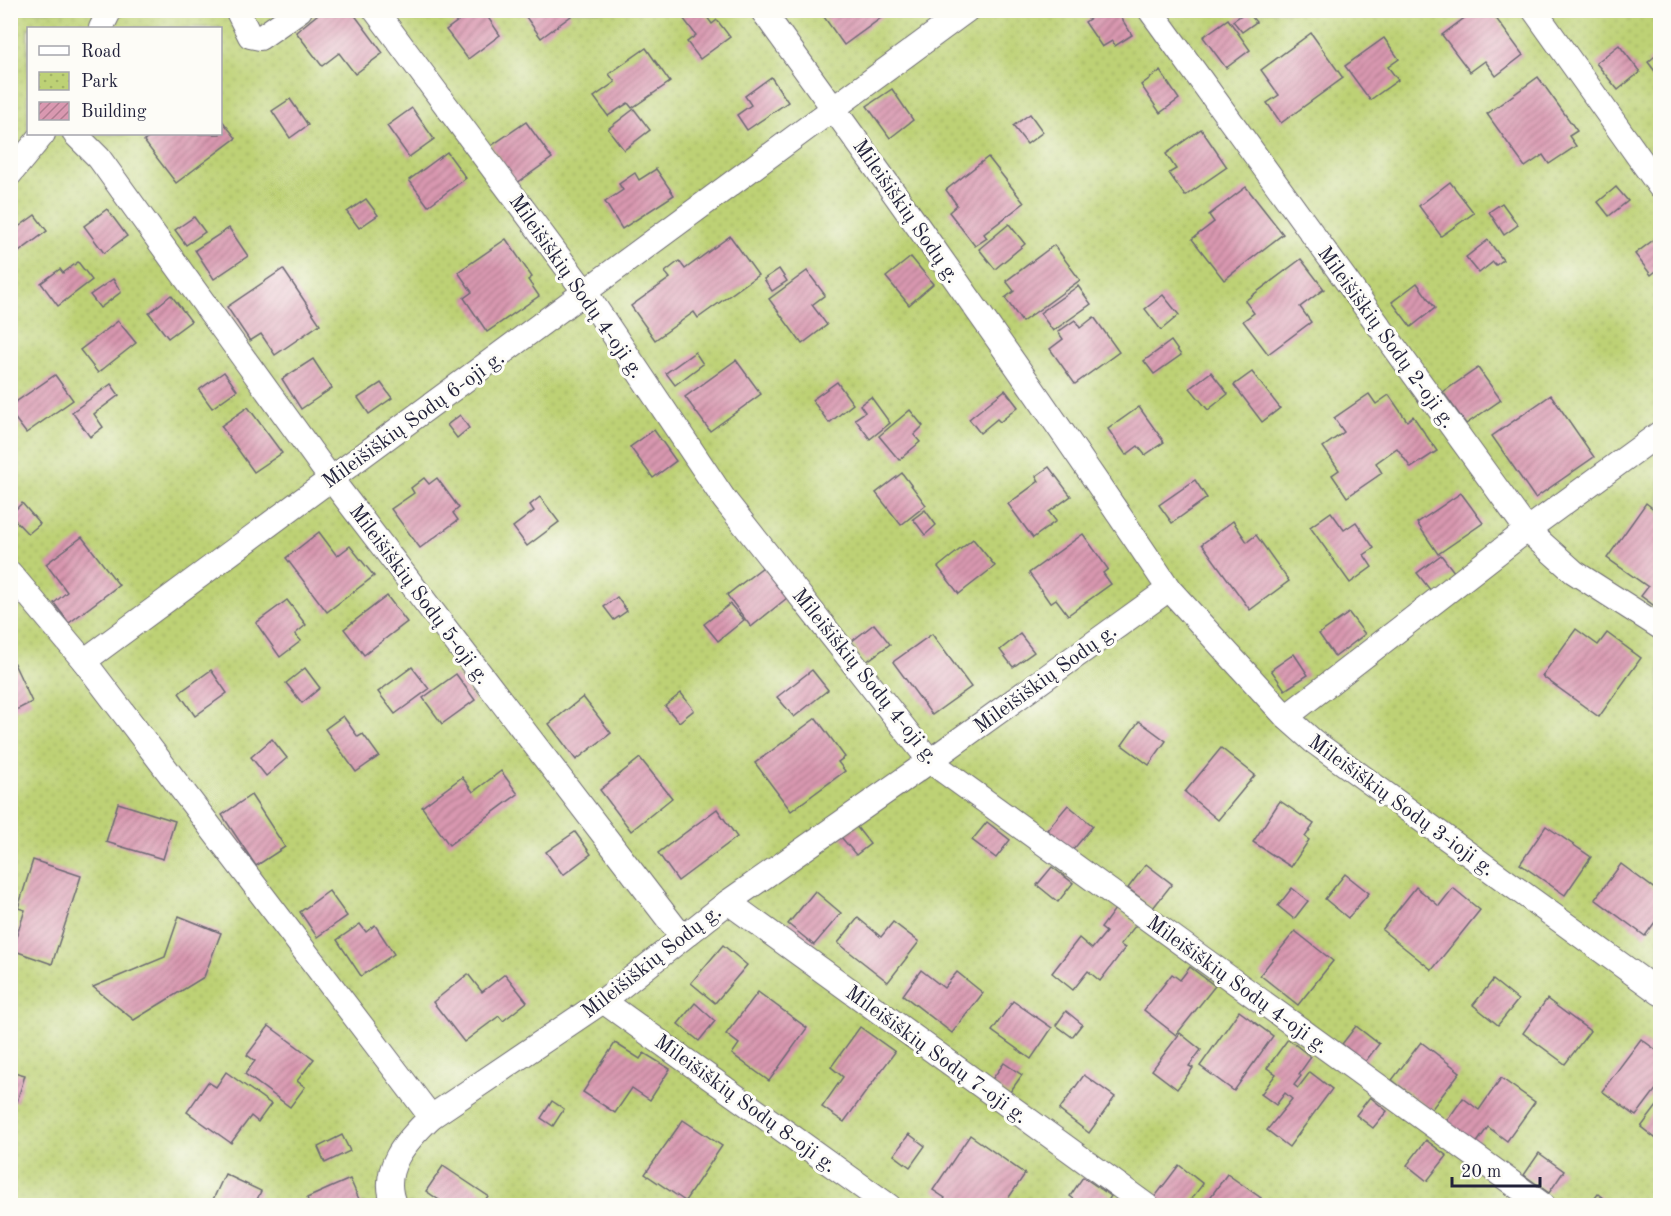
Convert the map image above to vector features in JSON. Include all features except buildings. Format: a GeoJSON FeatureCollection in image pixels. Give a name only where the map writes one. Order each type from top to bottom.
{"type":"FeatureCollection","features":[{"type":"Feature","properties":{"kind":"street"},"geometry":{"type":"LineString","coordinates":[[102,27],[110,10]]}},
{"type":"Feature","properties":{"kind":"street"},"geometry":{"type":"LineString","coordinates":[[237,10],[250,36],[260,38],[300,10]]}},
{"type":"Feature","properties":{"kind":"street","name":"Mileišiškių Sodų 4-oji g."},"geometry":{"type":"LineString","coordinates":[[375,10],[585,291],[724,499],[930,761],[1544,1206]]}},
{"type":"Feature","properties":{"kind":"street","name":"Mileišiškių Sodų g."},"geometry":{"type":"LineString","coordinates":[[395,1206],[390,1180],[394,1160],[409,1138],[431,1117],[603,1001],[728,902],[930,761],[1169,589],[1090,471],[762,10]]}},
{"type":"Feature","properties":{"kind":"street","name":"Mileišiškių Sodų 6-oji g."},"geometry":{"type":"LineString","coordinates":[[84,661],[967,10]]}},
{"type":"Feature","properties":{"kind":"street","name":"Mileišiškių Sodų 2-oji g."},"geometry":{"type":"LineString","coordinates":[[1150,10],[1527,531],[1574,572],[1660,627]]}},
{"type":"Feature","properties":{"kind":"street"},"geometry":{"type":"LineString","coordinates":[[1534,10],[1660,187]]}},
{"type":"Feature","properties":{"kind":"street"},"geometry":{"type":"LineString","coordinates":[[10,174],[42,135]]}},
{"type":"Feature","properties":{"kind":"street","name":"Mileišiškių Sodų 5-oji g."},"geometry":{"type":"LineString","coordinates":[[76,135],[99,158],[332,479],[682,937]]}},
{"type":"Feature","properties":{"kind":"street"},"geometry":{"type":"LineString","coordinates":[[1286,717],[1527,531],[1660,433]]}},
{"type":"Feature","properties":{"kind":"street"},"geometry":{"type":"LineString","coordinates":[[10,573],[84,661],[431,1117]]}},
{"type":"Feature","properties":{"kind":"street","name":"Mileišiškių Sodų 3-ioji g."},"geometry":{"type":"LineString","coordinates":[[1169,589],[1286,717],[1313,741],[1660,993]]}},
{"type":"Feature","properties":{"kind":"street","name":"Mileišiškių Sodų 7-oji g."},"geometry":{"type":"LineString","coordinates":[[728,902],[1147,1206]]}},
{"type":"Feature","properties":{"kind":"street","name":"Mileišiškių Sodų 8-oji g."},"geometry":{"type":"LineString","coordinates":[[603,1001],[889,1206]]}},
{"type":"Feature","properties":{"kind":"green space"},"geometry":{"type":"Polygon","coordinates":[[[10,11],[1660,11],[1660,1205],[11,1205],[10,11]]]}}]}
